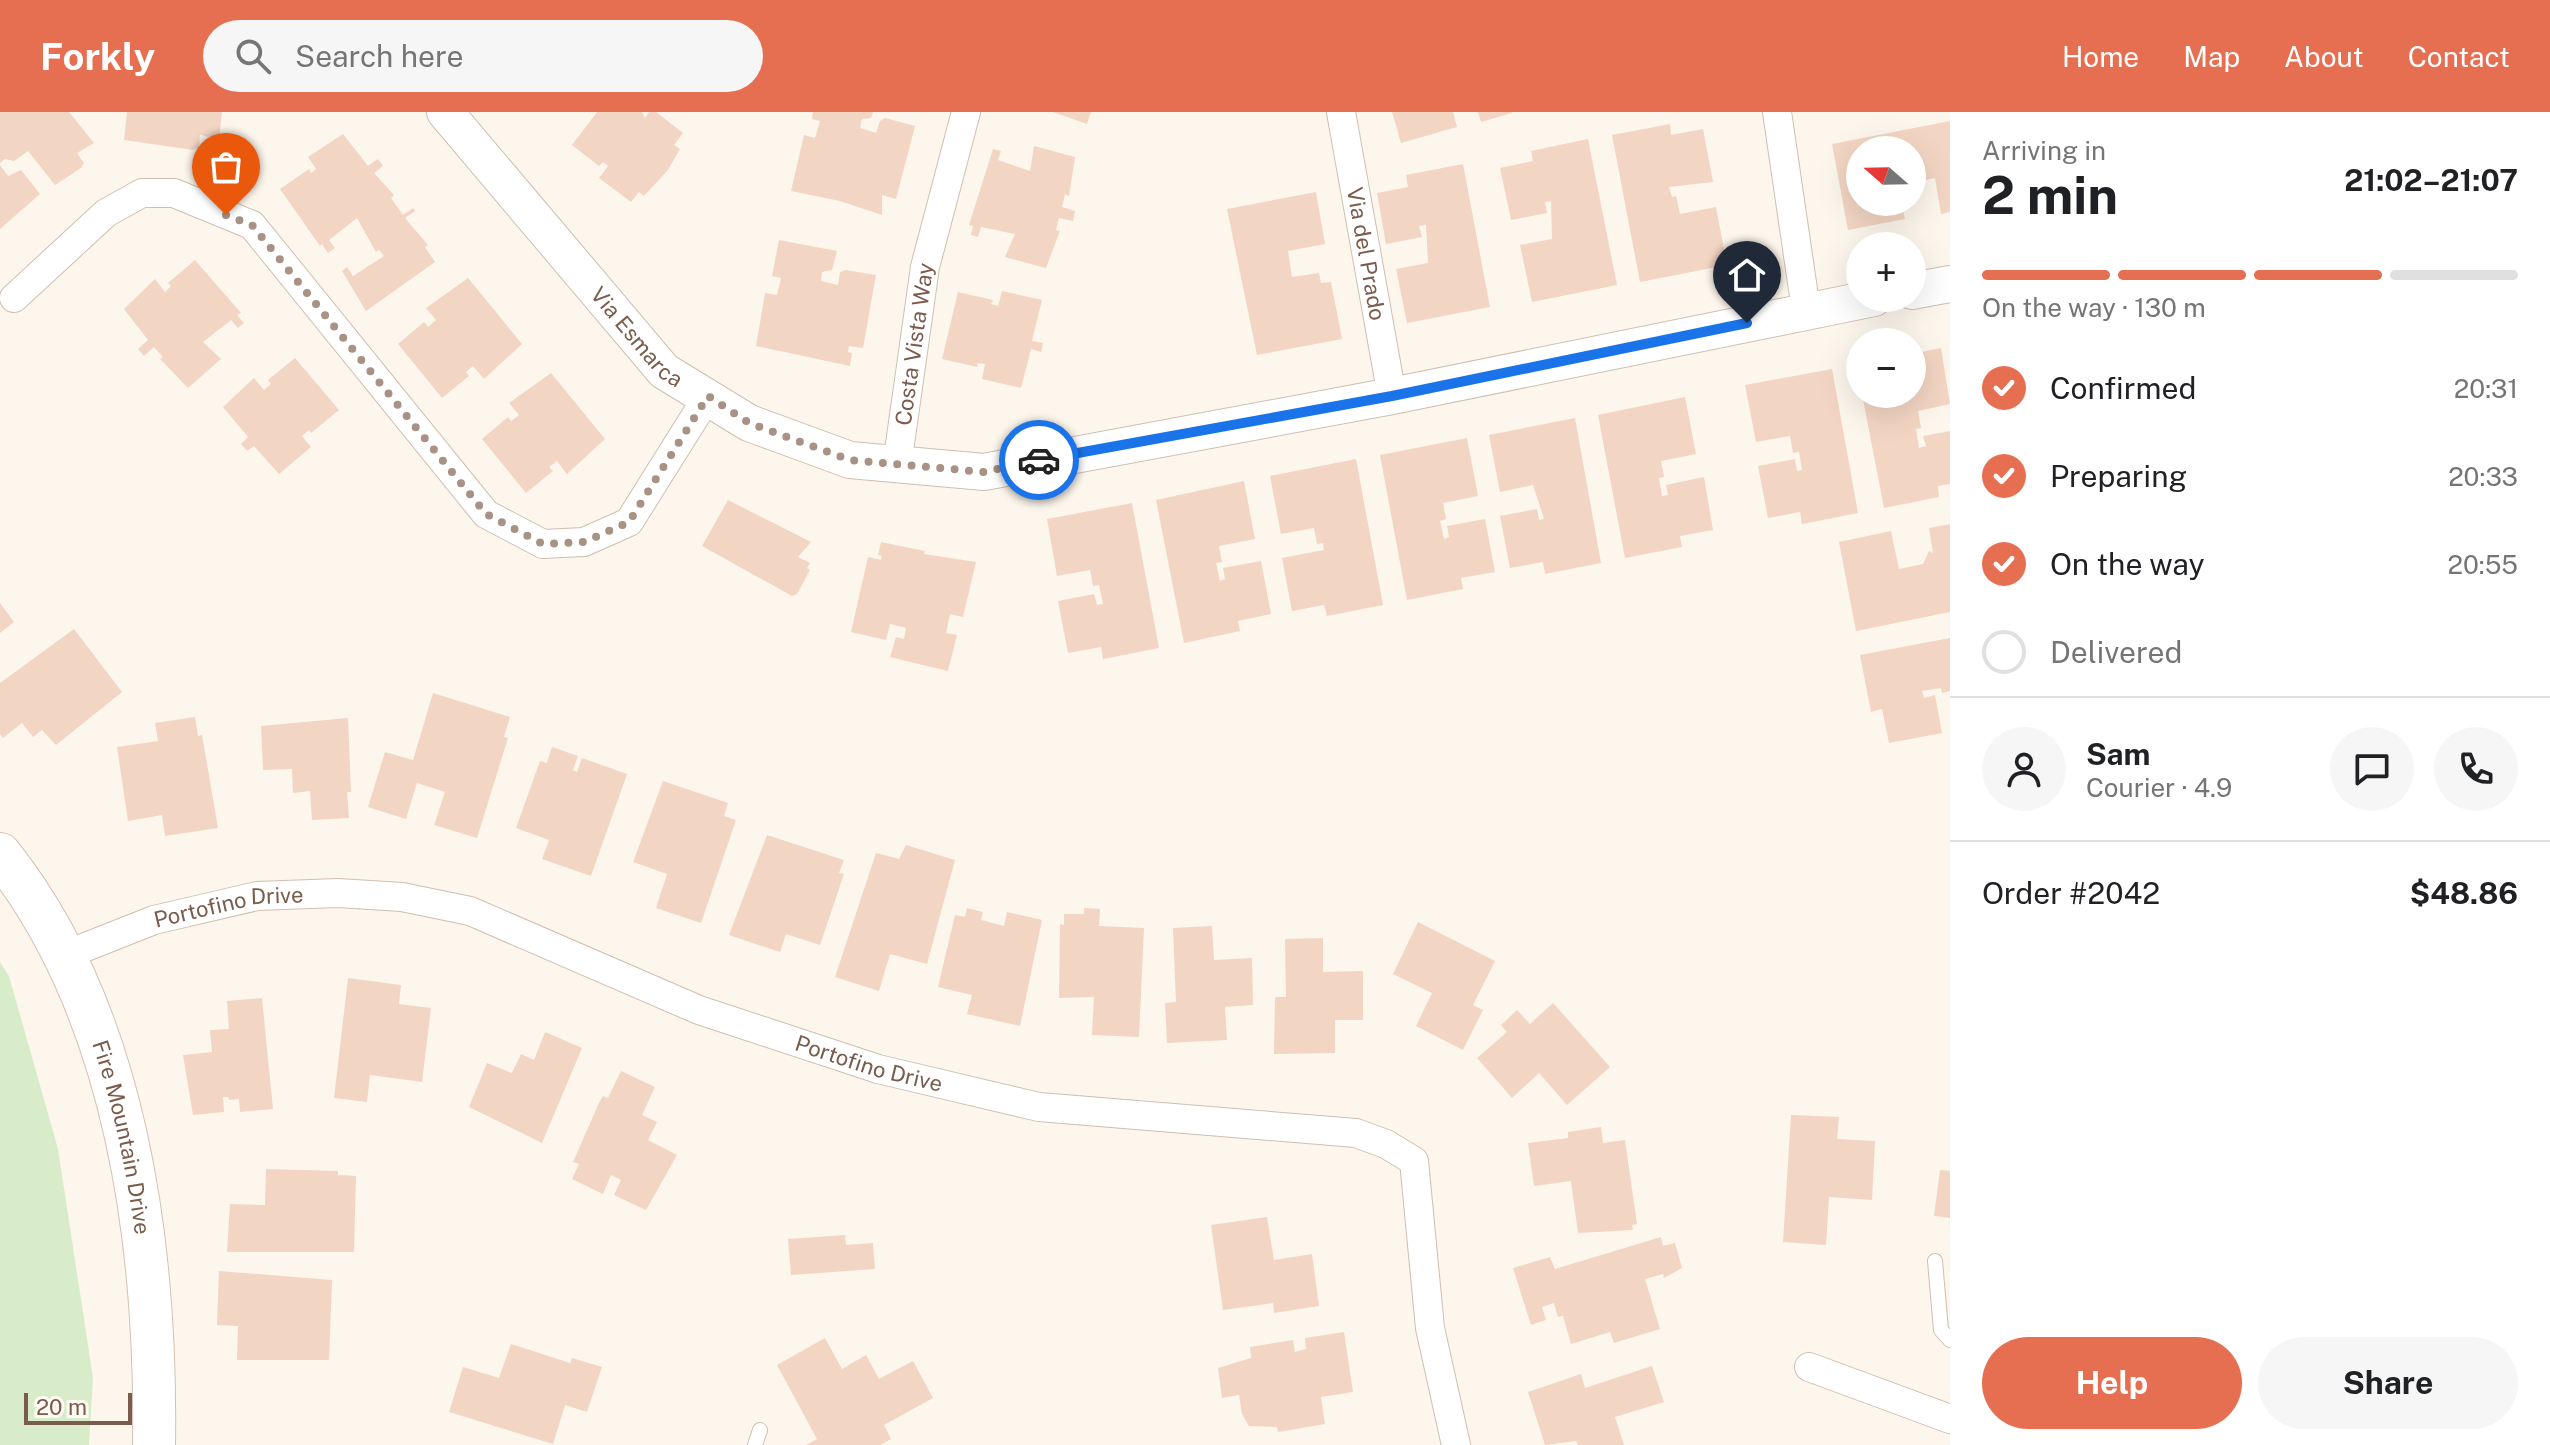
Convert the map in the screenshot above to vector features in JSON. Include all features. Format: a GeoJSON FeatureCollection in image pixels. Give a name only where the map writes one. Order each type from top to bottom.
{"type":"FeatureCollection","features":[{"type":"Feature","properties":{"kind":"main road","name":"Fire Mountain Drive"},"geometry":{"type":"LineString","coordinates":[[0,854],[29,890],[63,956],[113,1077],[132,1161],[150,1337],[154,1445]]}},
{"type":"Feature","properties":{"kind":"street","name":"Via Esmarca"},"geometry":{"type":"LineString","coordinates":[[445,112],[664,371],[749,423],[850,460],[897,465]]}},
{"type":"Feature","properties":{"kind":"street","name":"Costa Vista Way"},"geometry":{"type":"LineString","coordinates":[[897,465],[925,267],[966,112]]}},
{"type":"Feature","properties":{"kind":"street","name":"Via del Prado"},"geometry":{"type":"LineString","coordinates":[[1341,112],[1392,396]]}},
{"type":"Feature","properties":{"kind":"street"},"geometry":{"type":"LineString","coordinates":[[1777,112],[1806,310]]}},
{"type":"Feature","properties":{"kind":"street"},"geometry":{"type":"LineString","coordinates":[[14,298],[106,213],[142,193],[174,193],[252,225],[486,514],[543,544],[584,542],[629,522],[708,396]]}},
{"type":"Feature","properties":{"kind":"street"},"geometry":{"type":"LineString","coordinates":[[1926,288],[1950,284]]}},
{"type":"Feature","properties":{"kind":"street"},"geometry":{"type":"LineString","coordinates":[[897,465],[984,472],[1392,396],[1846,303]]}},
{"type":"Feature","properties":{"kind":"street","name":"Portofino Drive"},"geometry":{"type":"LineString","coordinates":[[63,956],[154,920],[257,896],[338,893],[402,897],[470,911],[699,1010],[878,1069],[1039,1107],[1356,1133],[1386,1144],[1414,1161],[1430,1328],[1456,1445]]}},
{"type":"Feature","properties":{"kind":"street"},"geometry":{"type":"LineString","coordinates":[[1809,1367],[1950,1419]]}},
{"type":"Feature","properties":{"kind":"lane"},"geometry":{"type":"LineString","coordinates":[[1935,1261],[1941,1330],[1950,1340]]}},
{"type":"Feature","properties":{"kind":"lane"},"geometry":{"type":"LineString","coordinates":[[755,1445],[760,1430]]}},
{"type":"Feature","properties":{"kind":"green space"},"geometry":{"type":"Polygon","coordinates":[[[0,962],[9,976],[58,1149],[93,1378],[89,1445],[0,1445],[0,962]]]}},
{"type":"Feature","properties":{"kind":"building"},"geometry":{"type":"Polygon","coordinates":[[[0,112],[69,112],[94,143],[77,153],[84,163],[81,168],[55,185],[28,151],[14,161],[5,159],[0,163],[0,112]]]}},
{"type":"Feature","properties":{"kind":"building"},"geometry":{"type":"Polygon","coordinates":[[[127,112],[222,112],[219,139],[200,135],[199,147],[193,150],[124,140],[127,112]]]}},
{"type":"Feature","properties":{"kind":"building"},"geometry":{"type":"Polygon","coordinates":[[[597,112],[642,112],[645,118],[649,112],[656,112],[683,133],[674,145],[680,149],[668,170],[644,196],[639,192],[631,202],[599,178],[608,166],[603,162],[599,166],[572,145],[597,112]]]}},
{"type":"Feature","properties":{"kind":"building"},"geometry":{"type":"Polygon","coordinates":[[[813,112],[873,112],[871,118],[862,119],[860,128],[876,133],[880,121],[885,118],[915,126],[896,199],[882,195],[882,215],[840,201],[791,191],[804,135],[815,138],[820,121],[812,119],[813,112]]]}},
{"type":"Feature","properties":{"kind":"building"},"geometry":{"type":"Polygon","coordinates":[[[1053,112],[1091,112],[1087,124],[1053,112]]]}},
{"type":"Feature","properties":{"kind":"building"},"geometry":{"type":"Polygon","coordinates":[[[1392,112],[1453,112],[1457,127],[1401,143],[1392,112]]]}},
{"type":"Feature","properties":{"kind":"building"},"geometry":{"type":"Polygon","coordinates":[[[1478,112],[1512,112],[1512,113],[1481,122],[1478,112]]]}},
{"type":"Feature","properties":{"kind":"building"},"geometry":{"type":"Polygon","coordinates":[[[1950,121],[1950,212],[1941,214],[1935,178],[1926,180],[1926,136],[1873,136],[1950,121]]]}},
{"type":"Feature","properties":{"kind":"building"},"geometry":{"type":"Polygon","coordinates":[[[1670,124],[1671,135],[1703,129],[1713,182],[1669,187],[1672,197],[1676,196],[1680,214],[1716,207],[1727,265],[1640,282],[1612,135],[1670,124]]]}},
{"type":"Feature","properties":{"kind":"building"},"geometry":{"type":"Polygon","coordinates":[[[343,134],[368,166],[378,159],[383,166],[374,173],[394,195],[391,198],[403,215],[413,208],[415,211],[405,218],[428,245],[425,247],[435,262],[366,311],[342,271],[347,267],[353,276],[384,256],[379,250],[376,252],[357,218],[329,240],[335,248],[328,253],[280,189],[309,169],[311,173],[316,169],[308,157],[343,134]]]}},
{"type":"Feature","properties":{"kind":"building"},"geometry":{"type":"Polygon","coordinates":[[[1588,139],[1617,285],[1532,302],[1520,245],[1552,239],[1551,201],[1545,202],[1547,213],[1511,220],[1500,168],[1533,161],[1531,151],[1588,139]]]}},
{"type":"Feature","properties":{"kind":"building"},"geometry":{"type":"Polygon","coordinates":[[[1846,141],[1846,216],[1904,216],[1905,219],[1848,230],[1832,144],[1846,141]]]}},
{"type":"Feature","properties":{"kind":"building"},"geometry":{"type":"Polygon","coordinates":[[[1034,146],[1075,157],[1069,196],[1065,194],[1062,207],[1075,211],[1073,221],[1059,218],[1056,230],[1060,231],[1046,268],[1005,257],[1015,234],[981,227],[978,237],[971,235],[973,226],[969,225],[993,149],[1001,151],[998,160],[1030,171],[1034,146]]]}},
{"type":"Feature","properties":{"kind":"building"},"geometry":{"type":"Polygon","coordinates":[[[1463,164],[1490,307],[1407,323],[1396,269],[1428,263],[1426,225],[1419,226],[1422,237],[1386,244],[1377,193],[1408,187],[1406,175],[1463,164]]]}},
{"type":"Feature","properties":{"kind":"building"},"geometry":{"type":"Polygon","coordinates":[[[0,165],[8,176],[21,170],[40,194],[0,229],[0,165]]]}},
{"type":"Feature","properties":{"kind":"building"},"geometry":{"type":"Polygon","coordinates":[[[1316,192],[1325,244],[1288,251],[1292,277],[1319,273],[1321,283],[1331,282],[1342,339],[1257,355],[1227,209],[1316,192]]]}},
{"type":"Feature","properties":{"kind":"building"},"geometry":{"type":"Polygon","coordinates":[[[779,240],[837,251],[832,270],[822,272],[821,281],[838,285],[840,272],[846,270],[876,275],[863,348],[849,346],[848,352],[852,353],[850,366],[756,346],[765,293],[777,295],[781,278],[772,276],[779,240]]]}},
{"type":"Feature","properties":{"kind":"building"},"geometry":{"type":"Polygon","coordinates":[[[195,260],[241,313],[237,315],[244,323],[238,328],[231,320],[203,342],[221,359],[188,388],[160,359],[163,357],[154,347],[144,356],[138,349],[148,340],[124,309],[155,279],[165,292],[171,286],[168,283],[195,260]]]}},
{"type":"Feature","properties":{"kind":"building"},"geometry":{"type":"Polygon","coordinates":[[[468,278],[522,344],[484,379],[473,366],[466,372],[469,376],[442,398],[398,344],[424,322],[428,327],[436,320],[426,308],[468,278]]]}},
{"type":"Feature","properties":{"kind":"building"},"geometry":{"type":"Polygon","coordinates":[[[1002,291],[1042,300],[1032,341],[1043,343],[1041,352],[1031,349],[1021,388],[982,379],[985,364],[978,363],[977,367],[942,359],[958,292],[993,300],[991,304],[998,306],[1002,291]]]}},
{"type":"Feature","properties":{"kind":"building"},"geometry":{"type":"Polygon","coordinates":[[[1941,348],[1950,404],[1918,411],[1921,428],[1916,429],[1919,448],[1926,446],[1923,436],[1950,431],[1950,484],[1938,486],[1939,497],[1884,508],[1865,408],[1926,408],[1926,351],[1941,348]]]}},
{"type":"Feature","properties":{"kind":"building"},"geometry":{"type":"Polygon","coordinates":[[[295,358],[339,410],[311,433],[309,430],[302,436],[311,447],[279,474],[254,446],[247,451],[241,444],[248,437],[223,407],[254,378],[264,390],[271,384],[268,380],[295,358]]]}},
{"type":"Feature","properties":{"kind":"building"},"geometry":{"type":"Polygon","coordinates":[[[1832,369],[1858,513],[1802,524],[1800,512],[1768,518],[1758,466],[1795,459],[1797,471],[1802,470],[1799,452],[1793,453],[1790,436],[1756,442],[1745,385],[1832,369]]]}},
{"type":"Feature","properties":{"kind":"building"},"geometry":{"type":"Polygon","coordinates":[[[551,373],[605,439],[567,474],[557,461],[549,467],[553,471],[526,493],[482,439],[508,417],[511,421],[519,415],[509,403],[551,373]]]}},
{"type":"Feature","properties":{"kind":"building"},"geometry":{"type":"Polygon","coordinates":[[[1685,397],[1696,454],[1661,461],[1664,477],[1659,478],[1662,496],[1668,495],[1666,485],[1704,477],[1713,530],[1680,536],[1682,547],[1625,558],[1598,415],[1685,397]]]}},
{"type":"Feature","properties":{"kind":"building"},"geometry":{"type":"Polygon","coordinates":[[[1575,418],[1601,563],[1545,574],[1543,562],[1510,568],[1500,516],[1537,509],[1539,520],[1544,519],[1533,485],[1500,492],[1489,435],[1575,418]]]}},
{"type":"Feature","properties":{"kind":"building"},"geometry":{"type":"Polygon","coordinates":[[[1467,438],[1478,496],[1443,503],[1446,519],[1440,521],[1444,539],[1449,537],[1447,526],[1485,519],[1495,572],[1461,578],[1463,589],[1407,600],[1380,455],[1467,438]]]}},
{"type":"Feature","properties":{"kind":"building"},"geometry":{"type":"Polygon","coordinates":[[[1356,459],[1383,605],[1327,616],[1324,605],[1292,611],[1282,558],[1324,550],[1323,543],[1317,544],[1314,528],[1281,534],[1270,476],[1356,459]]]}},
{"type":"Feature","properties":{"kind":"building"},"geometry":{"type":"Polygon","coordinates":[[[1244,481],[1255,539],[1219,546],[1222,562],[1216,563],[1220,581],[1225,579],[1223,568],[1261,561],[1271,614],[1238,621],[1240,631],[1184,643],[1156,500],[1244,481]]]}},
{"type":"Feature","properties":{"kind":"building"},"geometry":{"type":"Polygon","coordinates":[[[728,500],[811,542],[798,557],[810,563],[807,568],[810,570],[797,594],[792,596],[702,546],[728,500]]]}},
{"type":"Feature","properties":{"kind":"building"},"geometry":{"type":"Polygon","coordinates":[[[1132,503],[1159,648],[1103,659],[1101,647],[1068,653],[1058,601],[1094,594],[1097,605],[1103,604],[1099,585],[1093,586],[1090,570],[1057,576],[1047,519],[1132,503]]]}},
{"type":"Feature","properties":{"kind":"building"},"geometry":{"type":"Polygon","coordinates":[[[1950,524],[1950,612],[1856,631],[1839,542],[1891,531],[1899,569],[1923,564],[1929,551],[1933,553],[1929,528],[1950,524]]]}},
{"type":"Feature","properties":{"kind":"building"},"geometry":{"type":"Polygon","coordinates":[[[881,542],[925,551],[924,554],[976,562],[963,617],[950,614],[946,633],[957,635],[948,671],[890,657],[896,637],[904,639],[906,628],[890,624],[886,640],[851,632],[868,557],[881,560],[882,556],[878,555],[881,542]]]}},
{"type":"Feature","properties":{"kind":"building"},"geometry":{"type":"Polygon","coordinates":[[[0,603],[14,622],[0,633],[0,603]]]}},
{"type":"Feature","properties":{"kind":"building"},"geometry":{"type":"Polygon","coordinates":[[[74,629],[122,692],[56,745],[42,730],[33,737],[22,723],[3,738],[0,734],[0,683],[74,629]]]}},
{"type":"Feature","properties":{"kind":"building"},"geometry":{"type":"Polygon","coordinates":[[[1950,638],[1950,691],[1942,693],[1941,688],[1922,691],[1924,698],[1935,695],[1942,733],[1889,743],[1882,709],[1871,712],[1860,655],[1950,638]]]}},
{"type":"Feature","properties":{"kind":"building"},"geometry":{"type":"Polygon","coordinates":[[[433,693],[510,717],[504,737],[508,738],[477,838],[434,825],[445,792],[417,783],[406,819],[368,807],[385,752],[413,760],[433,693]]]}},
{"type":"Feature","properties":{"kind":"building"},"geometry":{"type":"Polygon","coordinates":[[[195,717],[198,736],[202,735],[218,828],[165,836],[162,815],[128,821],[117,747],[158,741],[155,723],[195,717]]]}},
{"type":"Feature","properties":{"kind":"building"},"geometry":{"type":"Polygon","coordinates":[[[348,718],[349,818],[312,820],[310,791],[293,793],[292,769],[263,770],[261,726],[348,718]]]}},
{"type":"Feature","properties":{"kind":"building"},"geometry":{"type":"Polygon","coordinates":[[[552,747],[578,756],[573,770],[577,772],[582,758],[627,774],[591,876],[542,859],[549,840],[516,828],[540,761],[547,763],[552,747]]]}},
{"type":"Feature","properties":{"kind":"building"},"geometry":{"type":"Polygon","coordinates":[[[663,781],[728,803],[724,816],[736,820],[701,923],[656,908],[667,874],[633,862],[663,781]]]}},
{"type":"Feature","properties":{"kind":"building"},"geometry":{"type":"Polygon","coordinates":[[[767,835],[844,860],[839,873],[844,874],[820,945],[786,934],[780,952],[729,935],[767,835]]]}},
{"type":"Feature","properties":{"kind":"building"},"geometry":{"type":"Polygon","coordinates":[[[906,845],[955,860],[927,964],[890,954],[879,991],[835,977],[876,853],[899,859],[906,845]]]}},
{"type":"Feature","properties":{"kind":"building"},"geometry":{"type":"Polygon","coordinates":[[[967,908],[983,912],[981,920],[1004,926],[1007,912],[1042,920],[1020,1026],[967,1014],[972,995],[938,987],[955,915],[965,917],[967,908]]]}},
{"type":"Feature","properties":{"kind":"building"},"geometry":{"type":"Polygon","coordinates":[[[1084,908],[1100,909],[1099,926],[1144,928],[1139,1037],[1092,1035],[1094,997],[1059,998],[1060,924],[1064,925],[1064,914],[1084,914],[1084,908]]]}},
{"type":"Feature","properties":{"kind":"building"},"geometry":{"type":"Polygon","coordinates":[[[1418,922],[1495,961],[1473,1005],[1483,1010],[1463,1050],[1416,1026],[1432,993],[1393,974],[1418,922]]]}},
{"type":"Feature","properties":{"kind":"building"},"geometry":{"type":"Polygon","coordinates":[[[1212,926],[1214,960],[1252,958],[1253,1005],[1225,1007],[1227,1040],[1167,1043],[1165,1003],[1176,1002],[1173,928],[1212,926]]]}},
{"type":"Feature","properties":{"kind":"building"},"geometry":{"type":"Polygon","coordinates":[[[1323,938],[1323,972],[1363,971],[1363,1020],[1335,1020],[1335,1053],[1274,1054],[1275,997],[1286,997],[1285,939],[1323,938]]]}},
{"type":"Feature","properties":{"kind":"building"},"geometry":{"type":"Polygon","coordinates":[[[348,978],[401,985],[399,1004],[431,1008],[422,1082],[370,1075],[367,1102],[334,1098],[348,978]]]}},
{"type":"Feature","properties":{"kind":"building"},"geometry":{"type":"Polygon","coordinates":[[[262,998],[273,1109],[240,1112],[239,1099],[223,1097],[224,1112],[193,1115],[183,1055],[212,1052],[210,1030],[229,1029],[227,1001],[262,998]]]}},
{"type":"Feature","properties":{"kind":"building"},"geometry":{"type":"Polygon","coordinates":[[[1553,1003],[1610,1067],[1567,1105],[1539,1073],[1512,1098],[1477,1058],[1507,1032],[1501,1025],[1517,1010],[1530,1024],[1553,1003]]]}},
{"type":"Feature","properties":{"kind":"building"},"geometry":{"type":"Polygon","coordinates":[[[545,1032],[582,1048],[542,1143],[469,1107],[487,1063],[512,1073],[521,1054],[534,1060],[545,1032]]]}},
{"type":"Feature","properties":{"kind":"building"},"geometry":{"type":"Polygon","coordinates":[[[621,1071],[655,1087],[642,1115],[657,1122],[648,1140],[677,1155],[646,1210],[614,1195],[621,1180],[611,1175],[603,1194],[572,1179],[579,1164],[573,1162],[598,1105],[603,1096],[608,1098],[621,1071]]]}},
{"type":"Feature","properties":{"kind":"building"},"geometry":{"type":"Polygon","coordinates":[[[1791,1115],[1839,1117],[1837,1139],[1875,1141],[1872,1200],[1829,1197],[1826,1245],[1783,1242],[1791,1115]]]}},
{"type":"Feature","properties":{"kind":"building"},"geometry":{"type":"Polygon","coordinates":[[[1601,1127],[1603,1143],[1625,1140],[1637,1224],[1632,1225],[1633,1230],[1578,1233],[1571,1181],[1534,1186],[1528,1143],[1568,1138],[1568,1132],[1601,1127]]]}},
{"type":"Feature","properties":{"kind":"building"},"geometry":{"type":"Polygon","coordinates":[[[266,1169],[338,1171],[338,1175],[356,1176],[354,1252],[227,1252],[230,1204],[265,1205],[266,1169]]]}},
{"type":"Feature","properties":{"kind":"building"},"geometry":{"type":"Polygon","coordinates":[[[1940,1170],[1950,1171],[1950,1218],[1934,1216],[1940,1170]]]}},
{"type":"Feature","properties":{"kind":"building"},"geometry":{"type":"Polygon","coordinates":[[[1267,1217],[1274,1260],[1312,1254],[1319,1306],[1274,1313],[1273,1303],[1223,1310],[1211,1225],[1267,1217]]]}},
{"type":"Feature","properties":{"kind":"building"},"geometry":{"type":"Polygon","coordinates":[[[845,1235],[846,1245],[873,1243],[875,1269],[791,1275],[788,1239],[845,1235]]]}},
{"type":"Feature","properties":{"kind":"building"},"geometry":{"type":"Polygon","coordinates":[[[1661,1237],[1663,1246],[1675,1243],[1682,1268],[1664,1278],[1663,1274],[1645,1279],[1660,1329],[1614,1343],[1610,1332],[1571,1344],[1563,1316],[1558,1317],[1554,1303],[1542,1307],[1546,1320],[1531,1325],[1513,1268],[1550,1257],[1555,1269],[1661,1237]]]}},
{"type":"Feature","properties":{"kind":"building"},"geometry":{"type":"Polygon","coordinates":[[[219,1271],[332,1280],[329,1360],[237,1360],[238,1326],[217,1325],[219,1271]]]}},
{"type":"Feature","properties":{"kind":"building"},"geometry":{"type":"Polygon","coordinates":[[[1344,1332],[1353,1392],[1321,1397],[1325,1424],[1278,1432],[1277,1427],[1249,1426],[1242,1414],[1239,1395],[1222,1398],[1218,1368],[1251,1358],[1250,1347],[1293,1340],[1295,1352],[1306,1349],[1305,1338],[1344,1332]]]}},
{"type":"Feature","properties":{"kind":"building"},"geometry":{"type":"Polygon","coordinates":[[[825,1338],[842,1369],[866,1355],[879,1379],[913,1361],[933,1398],[884,1425],[891,1439],[880,1445],[806,1445],[817,1439],[777,1365],[825,1338]]]}},
{"type":"Feature","properties":{"kind":"building"},"geometry":{"type":"Polygon","coordinates":[[[511,1344],[570,1363],[572,1358],[602,1367],[587,1412],[565,1405],[553,1444],[449,1412],[463,1367],[499,1378],[511,1344]]]}},
{"type":"Feature","properties":{"kind":"building"},"geometry":{"type":"Polygon","coordinates":[[[1652,1366],[1664,1402],[1615,1417],[1624,1445],[1578,1445],[1576,1441],[1545,1445],[1528,1392],[1581,1374],[1585,1388],[1652,1366]]]}},
{"type":"Feature","properties":{"kind":"way so far"},"geometry":{"type":"LineString","coordinates":[[226,215],[252,225],[486,514],[543,544],[584,542],[629,522],[708,396],[749,423],[850,460],[984,472],[1039,460]]}},
{"type":"Feature","properties":{"kind":"route"},"geometry":{"type":"LineString","coordinates":[[1039,460],[1392,396],[1747,323]]}}]}
